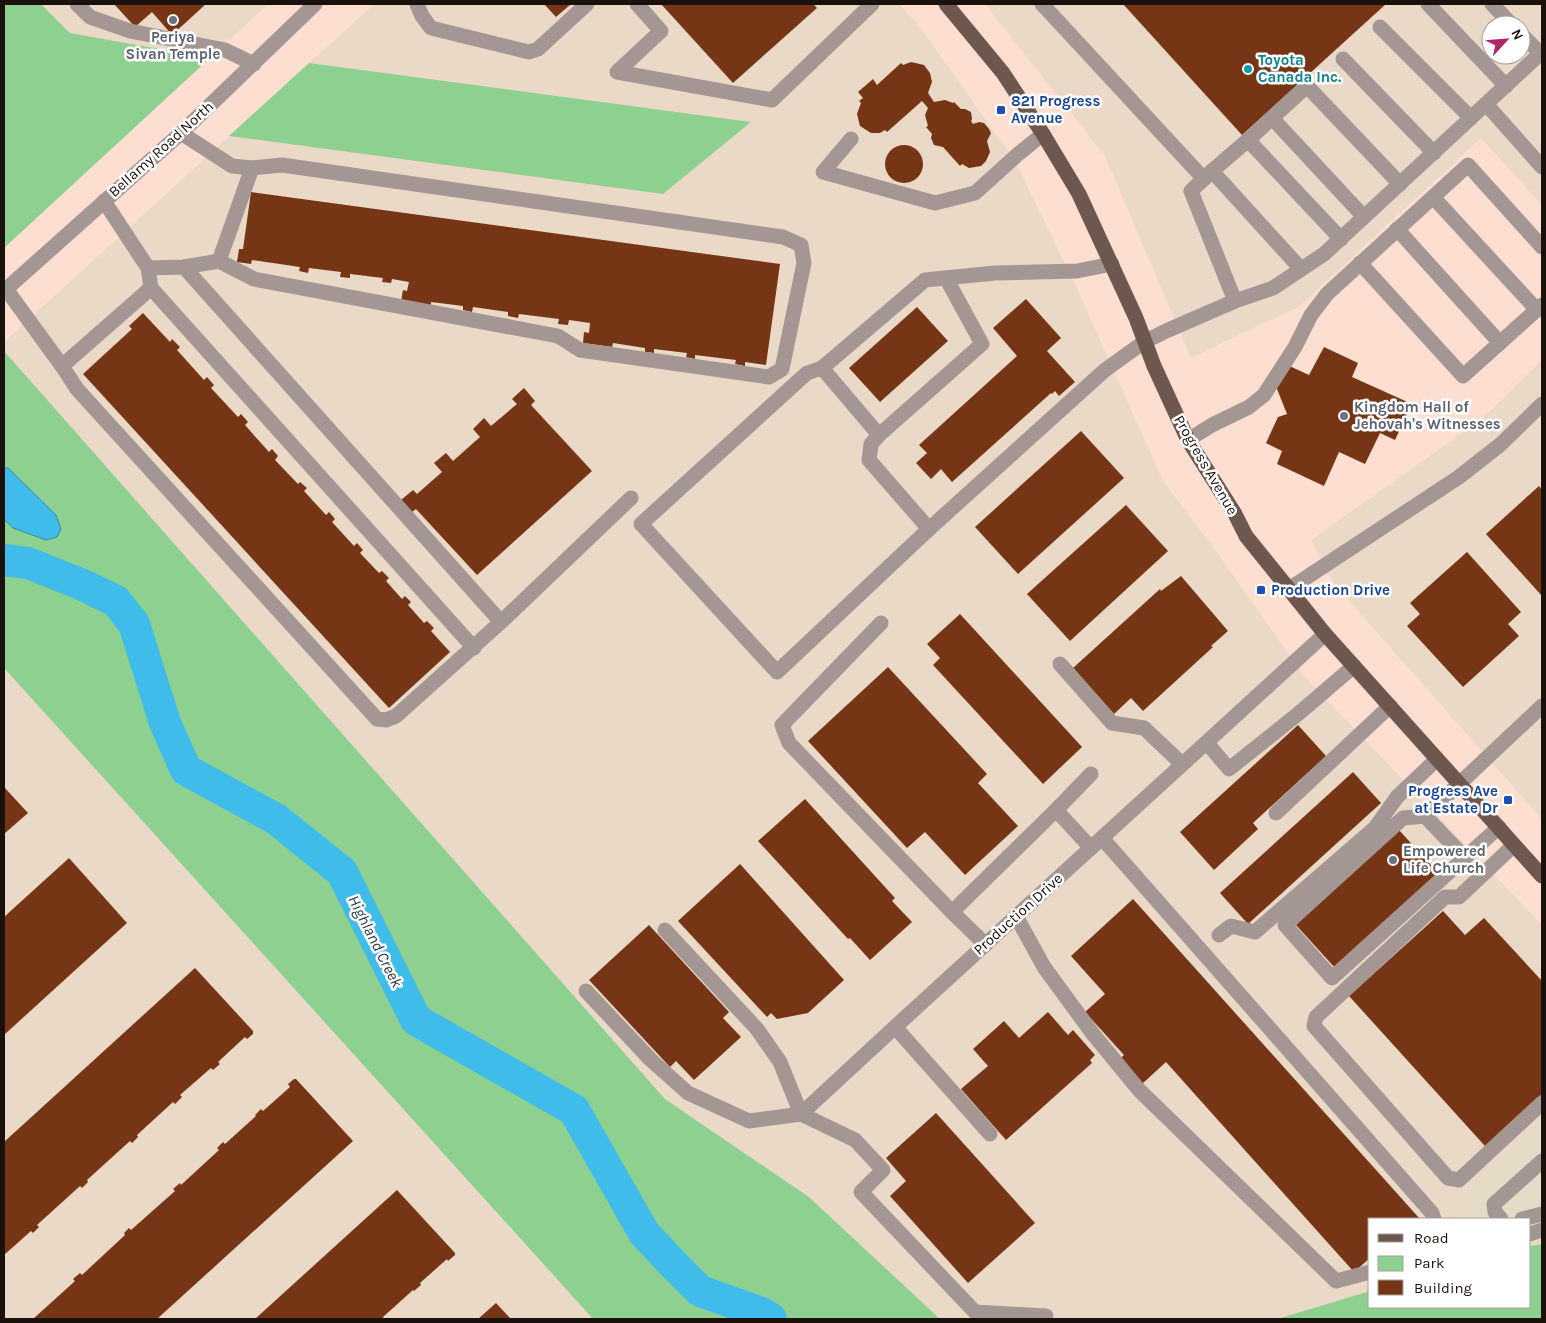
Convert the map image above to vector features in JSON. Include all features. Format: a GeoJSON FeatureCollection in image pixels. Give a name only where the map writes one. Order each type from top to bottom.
{"type":"FeatureCollection","features":[{"type":"Feature","properties":{"kind":"main road","name":"Progress Avenue"},"geometry":{"type":"LineString","coordinates":[[946,4],[1003,73],[1079,194],[1136,318],[1144,342],[1188,440],[1235,514],[1246,536],[1325,634],[1542,876]]}},
{"type":"Feature","properties":{"kind":"street"},"geometry":{"type":"LineString","coordinates":[[78,4],[90,18],[130,31],[225,50],[254,64]]}},
{"type":"Feature","properties":{"kind":"street"},"geometry":{"type":"LineString","coordinates":[[417,4],[422,16],[431,28],[529,52],[538,49],[587,4]]}},
{"type":"Feature","properties":{"kind":"street"},"geometry":{"type":"LineString","coordinates":[[638,4],[661,31],[617,72],[772,100],[872,4]]}},
{"type":"Feature","properties":{"kind":"street"},"geometry":{"type":"LineString","coordinates":[[1042,4],[1301,269]]}},
{"type":"Feature","properties":{"kind":"street"},"geometry":{"type":"LineString","coordinates":[[1428,4],[1506,86]]}},
{"type":"Feature","properties":{"kind":"street"},"geometry":{"type":"LineString","coordinates":[[1492,4],[1502,15]]}},
{"type":"Feature","properties":{"kind":"street","name":"Bellamy Road North"},"geometry":{"type":"LineString","coordinates":[[5,290],[181,133],[254,64],[304,7]]}},
{"type":"Feature","properties":{"kind":"street"},"geometry":{"type":"LineString","coordinates":[[1380,27],[1471,118]]}},
{"type":"Feature","properties":{"kind":"street"},"geometry":{"type":"LineString","coordinates":[[1112,264],[1077,271],[994,273],[924,280],[822,368],[807,373],[641,524],[777,672],[929,530],[1105,370],[1144,342],[1235,301],[1273,288],[1324,254],[1541,53],[1531,44]]}},
{"type":"Feature","properties":{"kind":"street"},"geometry":{"type":"LineString","coordinates":[[1342,59],[1434,152]]}},
{"type":"Feature","properties":{"kind":"street"},"geometry":{"type":"LineString","coordinates":[[1235,301],[1191,191],[1307,86],[1400,184]]}},
{"type":"Feature","properties":{"kind":"street"},"geometry":{"type":"LineString","coordinates":[[1486,104],[1542,167]]}},
{"type":"Feature","properties":{"kind":"street"},"geometry":{"type":"LineString","coordinates":[[1272,118],[1364,217]]}},
{"type":"Feature","properties":{"kind":"street"},"geometry":{"type":"LineString","coordinates":[[148,268],[184,267],[219,261],[254,279],[558,336],[580,350],[769,376],[782,369],[804,263],[801,245],[783,237],[282,165],[252,168],[232,166],[181,133]]}},
{"type":"Feature","properties":{"kind":"street"},"geometry":{"type":"LineString","coordinates":[[851,139],[823,172],[935,203],[975,193],[1043,134]]}},
{"type":"Feature","properties":{"kind":"street"},"geometry":{"type":"LineString","coordinates":[[1248,140],[1341,239]]}},
{"type":"Feature","properties":{"kind":"street"},"geometry":{"type":"LineString","coordinates":[[1188,440],[1212,424],[1249,407],[1264,394],[1295,347],[1311,315],[1327,294],[1468,165],[1542,247]]}},
{"type":"Feature","properties":{"kind":"street"},"geometry":{"type":"LineString","coordinates":[[219,261],[252,168]]}},
{"type":"Feature","properties":{"kind":"street"},"geometry":{"type":"LineString","coordinates":[[1360,263],[1463,376],[1540,308],[1433,197]]}},
{"type":"Feature","properties":{"kind":"street"},"geometry":{"type":"LineString","coordinates":[[104,201],[148,268],[151,288],[474,648]]}},
{"type":"Feature","properties":{"kind":"street"},"geometry":{"type":"LineString","coordinates":[[1397,230],[1500,343]]}},
{"type":"Feature","properties":{"kind":"street"},"geometry":{"type":"LineString","coordinates":[[184,267],[502,622]]}},
{"type":"Feature","properties":{"kind":"street"},"geometry":{"type":"LineString","coordinates":[[929,530],[868,460],[871,444],[878,435],[982,344],[946,278]]}},
{"type":"Feature","properties":{"kind":"street"},"geometry":{"type":"LineString","coordinates":[[62,366],[151,288]]}},
{"type":"Feature","properties":{"kind":"street"},"geometry":{"type":"LineString","coordinates":[[5,290],[77,389],[377,719],[386,720],[396,716],[474,648],[632,498]]}},
{"type":"Feature","properties":{"kind":"street"},"geometry":{"type":"LineString","coordinates":[[822,368],[878,435]]}},
{"type":"Feature","properties":{"kind":"street"},"geometry":{"type":"LineString","coordinates":[[1290,589],[1459,477],[1501,444],[1542,404]]}},
{"type":"Feature","properties":{"kind":"street"},"geometry":{"type":"LineString","coordinates":[[881,623],[782,725],[789,743],[985,944]]}},
{"type":"Feature","properties":{"kind":"street","name":"Production Drive"},"geometry":{"type":"LineString","coordinates":[[801,1114],[1325,634]]}},
{"type":"Feature","properties":{"kind":"street"},"geometry":{"type":"LineString","coordinates":[[1060,664],[1112,723],[1144,728],[1182,764]]}},
{"type":"Feature","properties":{"kind":"street"},"geometry":{"type":"LineString","coordinates":[[1206,742],[1228,769],[1298,714],[1354,666]]}},
{"type":"Feature","properties":{"kind":"street"},"geometry":{"type":"LineString","coordinates":[[1276,813],[1390,706]]}},
{"type":"Feature","properties":{"kind":"street"},"geometry":{"type":"LineString","coordinates":[[1499,827],[1332,978],[1285,924],[1403,818],[1425,816],[1542,706]]}},
{"type":"Feature","properties":{"kind":"street"},"geometry":{"type":"LineString","coordinates":[[1219,935],[1231,926],[1255,932],[1375,828],[1397,797],[1438,759]]}},
{"type":"Feature","properties":{"kind":"street"},"geometry":{"type":"LineString","coordinates":[[952,912],[1091,774]]}},
{"type":"Feature","properties":{"kind":"street"},"geometry":{"type":"LineString","coordinates":[[1056,810],[1096,843],[1432,1213],[1434,1218]]}},
{"type":"Feature","properties":{"kind":"street"},"geometry":{"type":"LineString","coordinates":[[1425,816],[1465,858]]}},
{"type":"Feature","properties":{"kind":"street"},"geometry":{"type":"LineString","coordinates":[[1514,845],[1460,897],[1445,897],[1316,1017],[1314,1026],[1448,1178],[1459,1180],[1542,1103]]}},
{"type":"Feature","properties":{"kind":"street"},"geometry":{"type":"LineString","coordinates":[[1016,916],[1044,967],[1093,1034],[1139,1090],[1336,1281],[1368,1273]]}},
{"type":"Feature","properties":{"kind":"street"},"geometry":{"type":"LineString","coordinates":[[665,930],[757,1029],[780,1062],[801,1114]]}},
{"type":"Feature","properties":{"kind":"street"},"geometry":{"type":"LineString","coordinates":[[586,991],[651,1060],[688,1094],[749,1121],[801,1114],[855,1140],[883,1170],[861,1192],[975,1312],[1046,1316]]}},
{"type":"Feature","properties":{"kind":"street"},"geometry":{"type":"LineString","coordinates":[[895,1027],[990,1134]]}},
{"type":"Feature","properties":{"kind":"street"},"geometry":{"type":"LineString","coordinates":[[1500,1218],[1494,1212],[1494,1204],[1542,1161]]}},
{"type":"Feature","properties":{"kind":"street"},"geometry":{"type":"LineString","coordinates":[[1526,1218],[1542,1214]]}},
{"type":"Feature","properties":{"kind":"shaded area"},"geometry":{"type":"Polygon","coordinates":[[[41,4],[268,4],[210,58],[70,33],[41,4]]]}},
{"type":"Feature","properties":{"kind":"shaded area"},"geometry":{"type":"Polygon","coordinates":[[[374,4],[899,4],[917,23],[1015,161],[1075,284],[1163,481],[1216,551],[1304,676],[1542,925],[1542,1120],[1447,1201],[1464,1218],[1368,1218],[1368,1292],[1277,1319],[940,1319],[809,1197],[665,1099],[4,351],[4,342],[374,4]]]}},
{"type":"Feature","properties":{"kind":"shaded area"},"geometry":{"type":"Polygon","coordinates":[[[985,4],[1542,4],[1542,205],[1481,138],[1300,306],[1191,358],[1105,156],[985,4]]]}},
{"type":"Feature","properties":{"kind":"shaded area"},"geometry":{"type":"Polygon","coordinates":[[[1542,360],[1542,819],[1334,584],[1311,540],[1482,419],[1542,360]]]}},
{"type":"Feature","properties":{"kind":"shaded area"},"geometry":{"type":"Polygon","coordinates":[[[4,668],[523,1243],[593,1319],[4,1319],[4,668]]]}},
{"type":"Feature","properties":{"kind":"shaded area"},"geometry":{"type":"Polygon","coordinates":[[[1542,1120],[1542,1244],[1531,1246],[1531,1218],[1464,1218],[1447,1201],[1542,1120]]]}},
{"type":"Feature","properties":{"kind":"green space"},"geometry":{"type":"Polygon","coordinates":[[[4,4],[41,4],[70,33],[210,58],[4,248],[4,4]]]}},
{"type":"Feature","properties":{"kind":"green space"},"geometry":{"type":"Polygon","coordinates":[[[309,63],[751,122],[663,194],[229,136],[309,63]]]}},
{"type":"Feature","properties":{"kind":"green space"},"geometry":{"type":"Polygon","coordinates":[[[4,351],[665,1099],[809,1197],[940,1319],[593,1319],[4,668],[4,351]]]}},
{"type":"Feature","properties":{"kind":"green space"},"geometry":{"type":"Polygon","coordinates":[[[1542,1244],[1542,1319],[1277,1319],[1368,1292],[1368,1308],[1531,1308],[1531,1246],[1542,1244]]]}},
{"type":"Feature","properties":{"kind":"water"},"geometry":{"type":"Polygon","coordinates":[[[4,468],[8,468],[56,515],[61,529],[57,537],[46,540],[13,528],[4,519],[4,468]]]}},
{"type":"Feature","properties":{"kind":"building","name":"Periya Sivan Temple"},"geometry":{"type":"Polygon","coordinates":[[[114,4],[206,4],[172,35],[152,12],[135,27],[114,4]]]}},
{"type":"Feature","properties":{"kind":"building"},"geometry":{"type":"Polygon","coordinates":[[[544,4],[571,4],[556,17],[544,4]]]}},
{"type":"Feature","properties":{"kind":"building"},"geometry":{"type":"Polygon","coordinates":[[[661,4],[813,4],[817,8],[733,83],[661,4]]]}},
{"type":"Feature","properties":{"kind":"building","name":"Toyota Canada Inc."},"geometry":{"type":"Polygon","coordinates":[[[1123,4],[1386,4],[1242,135],[1123,4]]]}},
{"type":"Feature","properties":{"kind":"building"},"geometry":{"type":"Polygon","coordinates":[[[911,62],[924,65],[930,73],[932,82],[928,93],[934,102],[945,100],[954,102],[961,109],[971,112],[973,124],[984,123],[989,129],[991,133],[987,141],[990,152],[986,161],[981,166],[969,168],[962,164],[960,166],[943,147],[934,145],[931,138],[932,134],[926,127],[928,126],[925,115],[928,108],[922,101],[887,132],[885,130],[880,133],[871,133],[860,126],[857,114],[861,103],[859,101],[863,98],[858,92],[873,79],[877,85],[901,63],[903,65],[911,62]]]}},
{"type":"Feature","properties":{"kind":"building"},"geometry":{"type":"Polygon","coordinates":[[[904,145],[918,150],[923,164],[918,178],[904,183],[890,178],[885,164],[890,150],[904,145]]]}},
{"type":"Feature","properties":{"kind":"building"},"geometry":{"type":"Polygon","coordinates":[[[251,192],[780,264],[766,365],[745,362],[745,366],[735,364],[736,360],[695,355],[695,359],[686,357],[687,353],[654,349],[654,353],[645,352],[645,348],[613,343],[612,347],[583,343],[584,332],[589,333],[590,323],[569,320],[568,325],[558,324],[559,319],[519,314],[518,318],[508,316],[508,312],[473,307],[472,312],[463,310],[463,306],[431,302],[431,306],[401,302],[403,290],[407,291],[409,282],[392,279],[391,283],[382,282],[383,278],[350,274],[350,278],[340,277],[341,272],[309,268],[308,273],[299,271],[300,267],[252,260],[251,264],[237,262],[239,249],[243,249],[251,192]]]}},
{"type":"Feature","properties":{"kind":"building"},"geometry":{"type":"Polygon","coordinates":[[[1026,299],[1061,338],[1047,351],[1075,382],[1059,396],[1055,391],[1051,393],[952,482],[941,469],[931,479],[916,463],[927,453],[919,445],[1017,356],[993,328],[1026,299]]]}},
{"type":"Feature","properties":{"kind":"building"},"geometry":{"type":"Polygon","coordinates":[[[917,307],[948,341],[880,402],[849,368],[917,307]]]}},
{"type":"Feature","properties":{"kind":"building"},"geometry":{"type":"Polygon","coordinates":[[[143,313],[170,342],[172,339],[180,347],[177,350],[204,380],[207,377],[214,385],[211,388],[238,417],[241,414],[248,422],[245,425],[269,452],[272,449],[278,456],[275,460],[298,484],[300,482],[307,488],[304,491],[326,515],[329,512],[335,519],[332,522],[354,546],[357,543],[363,550],[360,553],[379,573],[382,571],[389,578],[386,581],[402,599],[405,596],[411,602],[408,605],[424,623],[427,621],[434,628],[431,631],[450,652],[389,708],[83,374],[132,329],[129,326],[143,313]]]}},
{"type":"Feature","properties":{"kind":"building","name":"Kingdom Hall of Jehovah's Witnesses"},"geometry":{"type":"Polygon","coordinates":[[[1324,347],[1358,363],[1352,377],[1412,404],[1395,440],[1380,433],[1365,464],[1339,452],[1324,486],[1277,464],[1282,451],[1266,443],[1278,417],[1287,414],[1275,384],[1285,364],[1309,375],[1324,347]]]}},
{"type":"Feature","properties":{"kind":"building"},"geometry":{"type":"Polygon","coordinates":[[[524,388],[535,401],[531,405],[592,471],[477,575],[416,509],[412,512],[401,500],[413,490],[417,494],[442,472],[434,463],[446,453],[453,461],[480,437],[473,429],[484,418],[491,426],[517,404],[512,399],[524,388]]]}},
{"type":"Feature","properties":{"kind":"building"},"geometry":{"type":"Polygon","coordinates":[[[1081,431],[1124,478],[1018,574],[975,527],[1081,431]]]}},
{"type":"Feature","properties":{"kind":"building"},"geometry":{"type":"Polygon","coordinates":[[[1539,486],[1542,490],[1542,596],[1486,534],[1539,486]]]}},
{"type":"Feature","properties":{"kind":"building"},"geometry":{"type":"Polygon","coordinates":[[[1126,505],[1168,551],[1070,641],[1027,594],[1126,505]]]}},
{"type":"Feature","properties":{"kind":"building"},"geometry":{"type":"Polygon","coordinates":[[[1467,552],[1521,612],[1508,624],[1519,636],[1463,687],[1407,626],[1420,614],[1410,603],[1467,552]]]}},
{"type":"Feature","properties":{"kind":"building"},"geometry":{"type":"Polygon","coordinates":[[[1181,576],[1228,631],[1143,711],[1131,698],[1114,714],[1073,668],[1160,589],[1161,591],[1181,576]]]}},
{"type":"Feature","properties":{"kind":"building"},"geometry":{"type":"Polygon","coordinates":[[[960,614],[1082,747],[1043,784],[933,665],[940,658],[927,644],[960,614]]]}},
{"type":"Feature","properties":{"kind":"building"},"geometry":{"type":"Polygon","coordinates":[[[888,667],[987,774],[978,783],[1018,826],[965,875],[925,832],[907,848],[808,741],[888,667]]]}},
{"type":"Feature","properties":{"kind":"building"},"geometry":{"type":"Polygon","coordinates":[[[1298,725],[1326,756],[1253,823],[1258,829],[1214,870],[1180,832],[1298,725]]]}},
{"type":"Feature","properties":{"kind":"building"},"geometry":{"type":"Polygon","coordinates":[[[1353,772],[1381,803],[1248,924],[1220,893],[1353,772]]]}},
{"type":"Feature","properties":{"kind":"building"},"geometry":{"type":"Polygon","coordinates":[[[4,787],[28,813],[4,834],[4,787]]]}},
{"type":"Feature","properties":{"kind":"building"},"geometry":{"type":"Polygon","coordinates":[[[805,799],[895,898],[892,901],[912,922],[870,960],[850,938],[848,939],[758,841],[805,799]]]}},
{"type":"Feature","properties":{"kind":"building"},"geometry":{"type":"Polygon","coordinates":[[[1399,830],[1440,875],[1336,969],[1296,925],[1399,830]]]}},
{"type":"Feature","properties":{"kind":"building"},"geometry":{"type":"Polygon","coordinates":[[[69,858],[127,923],[4,1035],[4,917],[69,858]]]}},
{"type":"Feature","properties":{"kind":"building"},"geometry":{"type":"Polygon","coordinates":[[[740,864],[844,980],[808,1013],[777,1019],[771,1013],[767,1017],[678,921],[740,864]]]}},
{"type":"Feature","properties":{"kind":"building"},"geometry":{"type":"Polygon","coordinates":[[[1133,899],[1419,1218],[1368,1218],[1368,1260],[1354,1272],[1166,1062],[1142,1084],[1120,1059],[1124,1055],[1085,1012],[1105,994],[1071,956],[1133,899]]]}},
{"type":"Feature","properties":{"kind":"building"},"geometry":{"type":"Polygon","coordinates":[[[1443,911],[1465,935],[1484,918],[1542,981],[1542,1094],[1485,1146],[1349,996],[1443,911]]]}},
{"type":"Feature","properties":{"kind":"building"},"geometry":{"type":"Polygon","coordinates":[[[649,925],[729,1012],[723,1018],[741,1037],[694,1080],[676,1061],[670,1067],[589,980],[649,925]]]}},
{"type":"Feature","properties":{"kind":"building"},"geometry":{"type":"Polygon","coordinates":[[[195,968],[253,1031],[253,1034],[247,1039],[245,1037],[218,1062],[220,1064],[213,1070],[211,1068],[180,1095],[182,1097],[175,1104],[173,1102],[137,1135],[138,1137],[132,1143],[130,1141],[87,1180],[88,1182],[82,1188],[80,1186],[37,1225],[39,1227],[33,1233],[31,1231],[4,1255],[4,1142],[195,968]]]}},
{"type":"Feature","properties":{"kind":"building"},"geometry":{"type":"Polygon","coordinates":[[[1048,1012],[1068,1035],[1073,1030],[1095,1055],[1090,1060],[1092,1063],[1006,1140],[961,1089],[988,1066],[973,1049],[1004,1021],[1019,1038],[1048,1012]]]}},
{"type":"Feature","properties":{"kind":"building"},"geometry":{"type":"Polygon","coordinates":[[[294,1079],[353,1141],[157,1319],[33,1319],[75,1281],[73,1279],[80,1273],[82,1275],[125,1235],[124,1233],[129,1228],[131,1230],[175,1191],[173,1189],[180,1183],[181,1185],[219,1150],[217,1148],[223,1142],[225,1144],[256,1116],[261,1109],[263,1111],[290,1087],[288,1084],[294,1079]]]}},
{"type":"Feature","properties":{"kind":"building"},"geometry":{"type":"Polygon","coordinates":[[[936,1113],[1035,1223],[968,1283],[890,1196],[906,1181],[886,1158],[936,1113]]]}},
{"type":"Feature","properties":{"kind":"building"},"geometry":{"type":"Polygon","coordinates":[[[397,1190],[455,1255],[448,1261],[447,1259],[420,1283],[421,1285],[383,1317],[384,1319],[255,1319],[397,1190]]]}},
{"type":"Feature","properties":{"kind":"building"},"geometry":{"type":"Polygon","coordinates":[[[496,1303],[511,1319],[478,1319],[496,1303]]]}},
{"type":"Feature","properties":{"kind":"waterway","name":"Highland Creek"},"geometry":{"type":"LineString","coordinates":[[4,560],[28,563],[83,585],[116,601],[134,624],[165,723],[186,770],[276,819],[342,872],[416,1020],[574,1110],[644,1233],[675,1266],[700,1291],[762,1313],[771,1319]]}},
{"type":"Feature","properties":{"kind":"place","name":"Periya Sivan Temple"},"geometry":{"type":"Point","coordinates":[173,20]}},
{"type":"Feature","properties":{"kind":"place","name":"Toyota Canada Inc."},"geometry":{"type":"Point","coordinates":[1248,69]}},
{"type":"Feature","properties":{"kind":"place","name":"821 Progress Avenue"},"geometry":{"type":"Point","coordinates":[1001,110]}},
{"type":"Feature","properties":{"kind":"place","name":"Kingdom Hall of Jehovah's Witnesses"},"geometry":{"type":"Point","coordinates":[1344,416]}},
{"type":"Feature","properties":{"kind":"place","name":"Production Drive"},"geometry":{"type":"Point","coordinates":[1261,590]}},
{"type":"Feature","properties":{"kind":"place","name":"Progress Ave at Estate Dr"},"geometry":{"type":"Point","coordinates":[1508,800]}},
{"type":"Feature","properties":{"kind":"place","name":"Empowered Life Church"},"geometry":{"type":"Point","coordinates":[1393,860]}}]}
